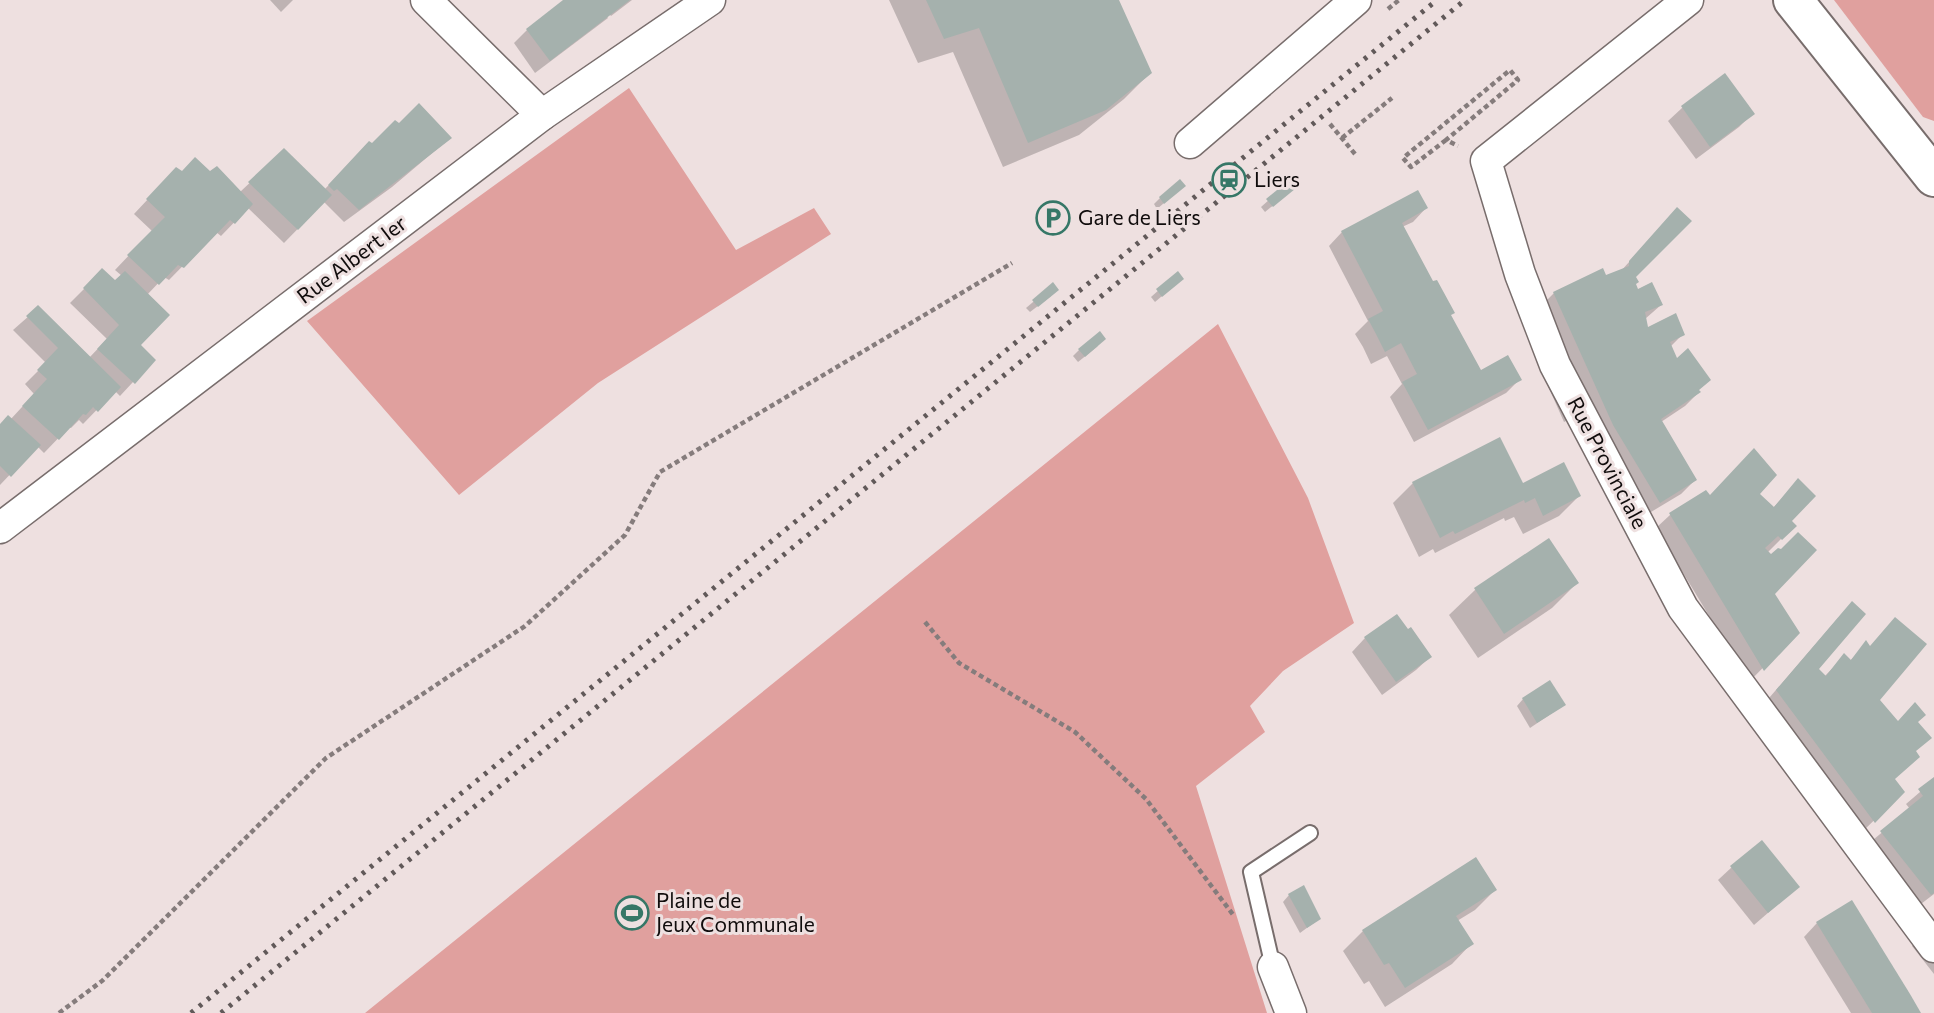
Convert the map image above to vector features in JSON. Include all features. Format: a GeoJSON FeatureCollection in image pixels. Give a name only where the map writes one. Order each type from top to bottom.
{"type":"FeatureCollection","features":[{"type":"Feature","properties":{"kind":"main road"},"geometry":{"type":"LineString","coordinates":[[1793,0],[1934,177]]}},
{"type":"Feature","properties":{"kind":"street"},"geometry":{"type":"LineString","coordinates":[[426,0],[542,116]]}},
{"type":"Feature","properties":{"kind":"street","name":"Rue Albert Ier"},"geometry":{"type":"LineString","coordinates":[[0,528],[542,116],[710,0]]}},
{"type":"Feature","properties":{"kind":"street"},"geometry":{"type":"LineString","coordinates":[[1190,143],[1356,0]]}},
{"type":"Feature","properties":{"kind":"street"},"geometry":{"type":"LineString","coordinates":[[1486,160],[1688,0]]}},
{"type":"Feature","properties":{"kind":"street","name":"Rue Provinciale"},"geometry":{"type":"LineString","coordinates":[[1486,160],[1520,274],[1555,365],[1683,608],[1934,947]]}},
{"type":"Feature","properties":{"kind":"street"},"geometry":{"type":"LineString","coordinates":[[1273,967],[1291,1013]]}},
{"type":"Feature","properties":{"kind":"lane"},"geometry":{"type":"LineString","coordinates":[[1273,967],[1251,872],[1310,833]]}},
{"type":"Feature","properties":{"kind":"path"},"geometry":{"type":"LineString","coordinates":[[1510,70],[1518,80],[1446,140],[1410,167],[1403,158],[1510,70]]}},
{"type":"Feature","properties":{"kind":"path"},"geometry":{"type":"LineString","coordinates":[[1342,138],[1392,98]]}},
{"type":"Feature","properties":{"kind":"path"},"geometry":{"type":"LineString","coordinates":[[1331,124],[1355,154]]}},
{"type":"Feature","properties":{"kind":"path"},"geometry":{"type":"LineString","coordinates":[[1446,140],[1486,160]]}},
{"type":"Feature","properties":{"kind":"path"},"geometry":{"type":"LineString","coordinates":[[59,1013],[102,981],[326,758],[525,626],[625,535],[660,472],[1012,263]]}},
{"type":"Feature","properties":{"kind":"path"},"geometry":{"type":"LineString","coordinates":[[925,622],[959,663],[1075,732],[1146,799],[1273,967]]}},
{"type":"Feature","properties":{"kind":"shaded area"},"geometry":{"type":"Polygon","coordinates":[[[1834,0],[1934,0],[1934,121],[1923,117],[1834,0]]]}},
{"type":"Feature","properties":{"kind":"shaded area"},"geometry":{"type":"Polygon","coordinates":[[[629,88],[736,250],[814,208],[831,234],[598,383],[459,495],[307,321],[629,88]]]}},
{"type":"Feature","properties":{"kind":"shaded area"},"geometry":{"type":"Polygon","coordinates":[[[1218,324],[1308,498],[1354,623],[1283,671],[1250,706],[1265,732],[1196,786],[1267,1013],[365,1013],[1218,324]]]}},
{"type":"Feature","properties":{"kind":"building"},"geometry":{"type":"Polygon","coordinates":[[[563,0],[630,0],[550,61],[526,29],[563,0]]]}},
{"type":"Feature","properties":{"kind":"building"},"geometry":{"type":"Polygon","coordinates":[[[926,0],[1119,0],[1152,73],[1106,110],[1028,143],[979,28],[944,39],[926,0]]]}},
{"type":"Feature","properties":{"kind":"building"},"geometry":{"type":"Polygon","coordinates":[[[1725,73],[1755,114],[1710,147],[1681,106],[1725,73]]]}},
{"type":"Feature","properties":{"kind":"building"},"geometry":{"type":"Polygon","coordinates":[[[419,103],[452,138],[359,210],[337,189],[334,191],[328,185],[369,141],[372,143],[395,120],[399,123],[419,103]]]}},
{"type":"Feature","properties":{"kind":"building"},"geometry":{"type":"Polygon","coordinates":[[[284,148],[332,195],[298,230],[248,182],[284,148]]]}},
{"type":"Feature","properties":{"kind":"building"},"geometry":{"type":"Polygon","coordinates":[[[195,157],[210,171],[217,166],[253,204],[235,224],[230,220],[184,268],[178,265],[159,285],[127,255],[165,217],[146,199],[176,167],[182,171],[195,157]]]}},
{"type":"Feature","properties":{"kind":"building"},"geometry":{"type":"Polygon","coordinates":[[[1180,179],[1186,186],[1164,204],[1159,197],[1180,179]]]}},
{"type":"Feature","properties":{"kind":"building"},"geometry":{"type":"Polygon","coordinates":[[[1288,181],[1295,189],[1273,207],[1266,199],[1288,181]]]}},
{"type":"Feature","properties":{"kind":"building"},"geometry":{"type":"Polygon","coordinates":[[[1418,190],[1428,208],[1402,223],[1433,281],[1437,280],[1455,313],[1451,315],[1481,370],[1508,355],[1522,380],[1428,430],[1402,382],[1417,374],[1401,343],[1385,352],[1368,319],[1383,311],[1341,231],[1418,190]]]}},
{"type":"Feature","properties":{"kind":"building"},"geometry":{"type":"Polygon","coordinates":[[[1677,207],[1692,221],[1636,277],[1639,282],[1636,284],[1638,289],[1652,282],[1663,305],[1645,312],[1648,327],[1676,313],[1685,335],[1670,342],[1677,358],[1688,348],[1711,380],[1699,390],[1701,392],[1661,419],[1697,480],[1660,503],[1613,425],[1553,292],[1603,268],[1606,275],[1629,266],[1629,261],[1677,207]]]}},
{"type":"Feature","properties":{"kind":"building"},"geometry":{"type":"Polygon","coordinates":[[[102,268],[115,280],[125,271],[170,315],[141,345],[156,360],[135,384],[97,349],[119,325],[83,288],[102,268]]]}},
{"type":"Feature","properties":{"kind":"building"},"geometry":{"type":"Polygon","coordinates":[[[1178,271],[1184,279],[1162,297],[1156,289],[1178,271]]]}},
{"type":"Feature","properties":{"kind":"building"},"geometry":{"type":"Polygon","coordinates":[[[1053,282],[1059,290],[1038,307],[1032,300],[1053,282]]]}},
{"type":"Feature","properties":{"kind":"building"},"geometry":{"type":"Polygon","coordinates":[[[38,305],[121,387],[98,412],[93,407],[86,415],[83,414],[59,440],[22,406],[47,379],[37,370],[58,348],[26,316],[38,305]]]}},
{"type":"Feature","properties":{"kind":"building"},"geometry":{"type":"Polygon","coordinates":[[[1100,331],[1106,339],[1085,357],[1078,349],[1100,331]]]}},
{"type":"Feature","properties":{"kind":"building"},"geometry":{"type":"Polygon","coordinates":[[[8,415],[41,445],[11,477],[0,466],[0,424],[8,415]]]}},
{"type":"Feature","properties":{"kind":"building"},"geometry":{"type":"Polygon","coordinates":[[[1500,437],[1523,483],[1564,462],[1581,496],[1543,516],[1535,498],[1525,503],[1524,500],[1455,534],[1453,531],[1440,538],[1412,482],[1500,437]]]}},
{"type":"Feature","properties":{"kind":"building"},"geometry":{"type":"Polygon","coordinates":[[[1754,448],[1777,475],[1760,494],[1774,507],[1798,478],[1816,496],[1792,521],[1797,526],[1782,540],[1778,536],[1765,548],[1771,554],[1778,548],[1781,549],[1798,532],[1817,550],[1775,594],[1800,633],[1764,671],[1669,513],[1706,490],[1710,495],[1754,448]]]}},
{"type":"Feature","properties":{"kind":"building"},"geometry":{"type":"Polygon","coordinates":[[[1549,538],[1579,583],[1504,634],[1474,588],[1549,538]]]}},
{"type":"Feature","properties":{"kind":"building"},"geometry":{"type":"Polygon","coordinates":[[[1852,601],[1866,614],[1819,669],[1826,676],[1844,653],[1851,660],[1866,640],[1870,646],[1895,617],[1927,644],[1880,700],[1898,721],[1915,702],[1926,715],[1918,722],[1932,738],[1916,751],[1920,757],[1895,779],[1905,792],[1875,823],[1776,690],[1852,601]]]}},
{"type":"Feature","properties":{"kind":"building"},"geometry":{"type":"Polygon","coordinates":[[[1397,614],[1408,629],[1411,627],[1432,657],[1396,682],[1364,637],[1397,614]]]}},
{"type":"Feature","properties":{"kind":"building"},"geometry":{"type":"Polygon","coordinates":[[[1550,680],[1566,705],[1537,723],[1522,698],[1550,680]]]}},
{"type":"Feature","properties":{"kind":"building"},"geometry":{"type":"Polygon","coordinates":[[[1934,777],[1934,893],[1931,895],[1880,831],[1923,796],[1918,789],[1934,777]]]}},
{"type":"Feature","properties":{"kind":"building"},"geometry":{"type":"Polygon","coordinates":[[[1762,840],[1800,887],[1768,913],[1730,866],[1762,840]]]}},
{"type":"Feature","properties":{"kind":"building"},"geometry":{"type":"Polygon","coordinates":[[[1476,857],[1497,890],[1456,916],[1474,944],[1405,988],[1389,963],[1384,965],[1362,930],[1476,857]]]}},
{"type":"Feature","properties":{"kind":"building"},"geometry":{"type":"Polygon","coordinates":[[[1304,885],[1321,919],[1307,928],[1288,894],[1304,885]]]}},
{"type":"Feature","properties":{"kind":"building"},"geometry":{"type":"Polygon","coordinates":[[[1852,900],[1921,1013],[1872,1013],[1816,922],[1852,900]]]}},
{"type":"Feature","properties":{"kind":"railway"},"geometry":{"type":"LineString","coordinates":[[191,1013],[1437,0]]}},
{"type":"Feature","properties":{"kind":"railway"},"geometry":{"type":"LineString","coordinates":[[221,1013],[1465,0]]}},
{"type":"Feature","properties":{"kind":"place","name":"Liers"},"geometry":{"type":"Point","coordinates":[1229,180]}},
{"type":"Feature","properties":{"kind":"place","name":"Gare de Liers"},"geometry":{"type":"Point","coordinates":[1053,218]}},
{"type":"Feature","properties":{"kind":"place","name":"Plaine de Jeux Communale"},"geometry":{"type":"Point","coordinates":[632,913]}}]}
